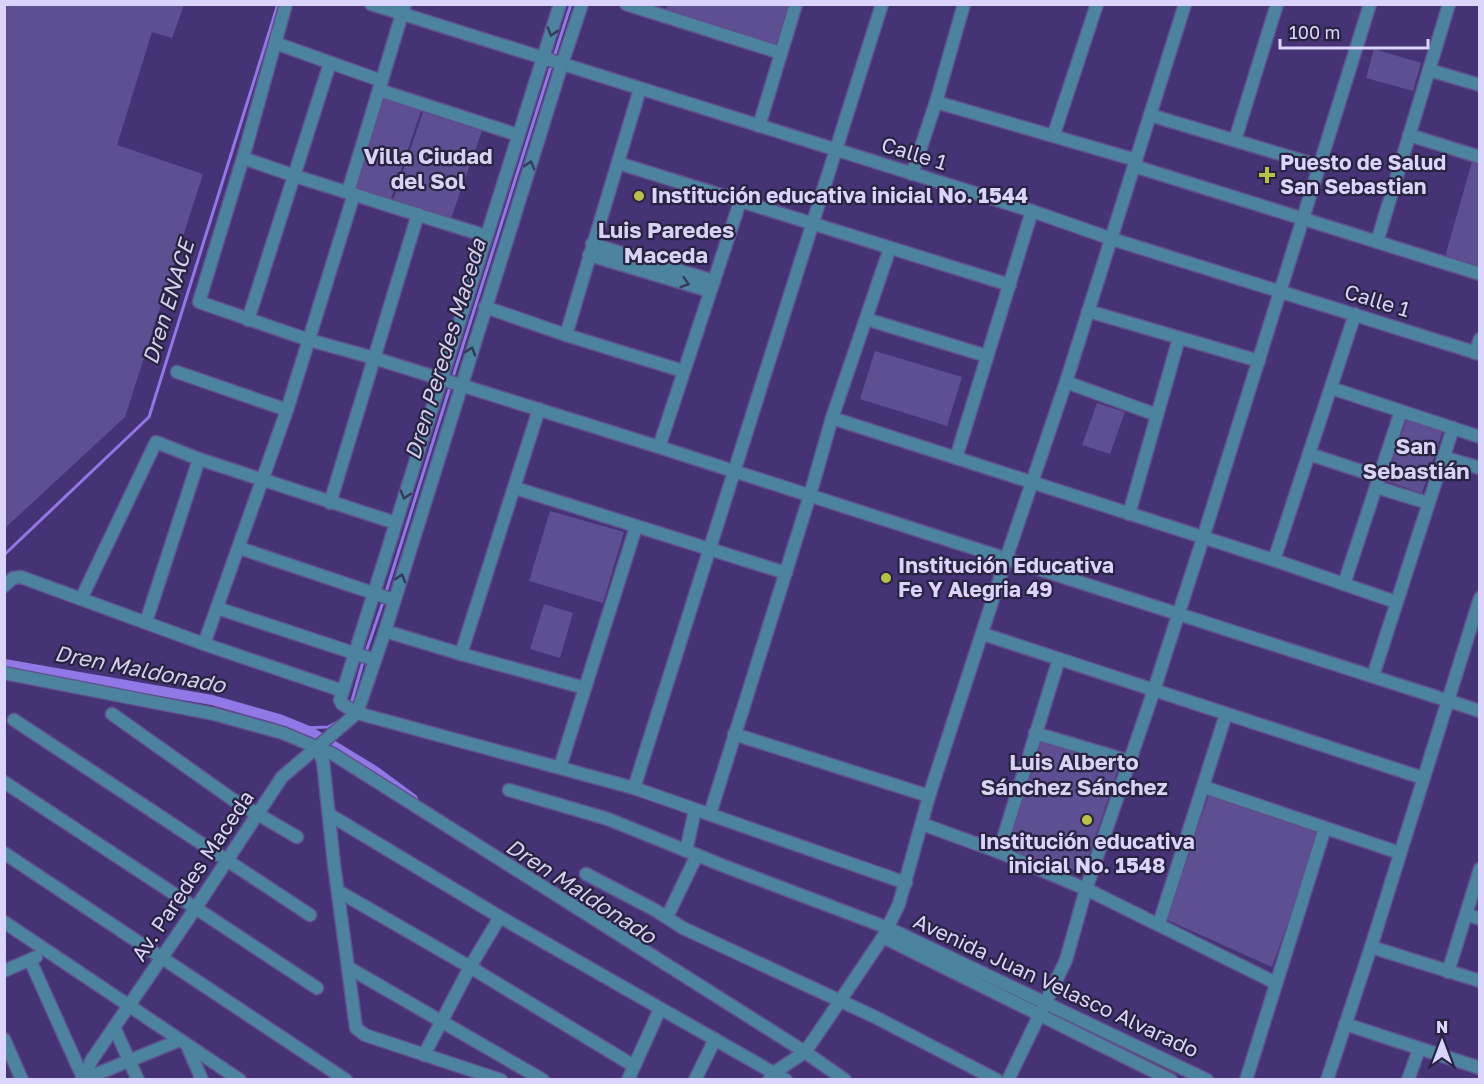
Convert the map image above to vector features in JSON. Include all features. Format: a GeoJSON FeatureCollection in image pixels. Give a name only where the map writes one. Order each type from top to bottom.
{"type":"FeatureCollection","features":[{"type":"Feature","properties":{"kind":"street"},"geometry":{"type":"LineString","coordinates":[[286,4],[243,158],[199,302],[309,340],[539,409],[1479,711]]}},
{"type":"Feature","properties":{"kind":"street","name":"Calle 1"},"geometry":{"type":"LineString","coordinates":[[371,4],[403,9],[543,58],[1477,353]]}},
{"type":"Feature","properties":{"kind":"street"},"geometry":{"type":"LineString","coordinates":[[560,4],[340,700],[342,704],[357,713],[634,788],[906,883]]}},
{"type":"Feature","properties":{"kind":"street"},"geometry":{"type":"LineString","coordinates":[[357,713],[385,631],[582,4]]}},
{"type":"Feature","properties":{"kind":"street"},"geometry":{"type":"LineString","coordinates":[[626,4],[662,10],[781,53]]}},
{"type":"Feature","properties":{"kind":"street"},"geometry":{"type":"LineString","coordinates":[[759,126],[796,4]]}},
{"type":"Feature","properties":{"kind":"street"},"geometry":{"type":"LineString","coordinates":[[634,788],[882,4]]}},
{"type":"Feature","properties":{"kind":"street"},"geometry":{"type":"LineString","coordinates":[[912,174],[936,102],[964,4]]}},
{"type":"Feature","properties":{"kind":"street"},"geometry":{"type":"LineString","coordinates":[[1054,134],[1097,4]]}},
{"type":"Feature","properties":{"kind":"street"},"geometry":{"type":"LineString","coordinates":[[772,1076],[805,1052],[841,1001],[886,932],[906,883],[929,796],[1066,382],[1185,4]]}},
{"type":"Feature","properties":{"kind":"street"},"geometry":{"type":"LineString","coordinates":[[1235,140],[1277,4]]}},
{"type":"Feature","properties":{"kind":"street"},"geometry":{"type":"LineString","coordinates":[[586,874],[667,917],[683,928],[1007,1079],[1041,1015],[1065,960],[1086,889],[1203,537],[1370,4]]}},
{"type":"Feature","properties":{"kind":"street"},"geometry":{"type":"LineString","coordinates":[[1377,242],[1449,4]]}},
{"type":"Feature","properties":{"kind":"street"},"geometry":{"type":"LineString","coordinates":[[204,644],[287,410],[309,340],[403,9]]}},
{"type":"Feature","properties":{"kind":"street"},"geometry":{"type":"LineString","coordinates":[[275,43],[518,135]]}},
{"type":"Feature","properties":{"kind":"street"},"geometry":{"type":"LineString","coordinates":[[248,320],[330,63]]}},
{"type":"Feature","properties":{"kind":"street"},"geometry":{"type":"LineString","coordinates":[[1429,70],[1479,85]]}},
{"type":"Feature","properties":{"kind":"street"},"geometry":{"type":"LineString","coordinates":[[566,335],[640,89]]}},
{"type":"Feature","properties":{"kind":"street"},"geometry":{"type":"LineString","coordinates":[[936,102],[1054,134],[1302,219],[1479,274]]}},
{"type":"Feature","properties":{"kind":"street"},"geometry":{"type":"LineString","coordinates":[[1150,115],[1320,166]]}},
{"type":"Feature","properties":{"kind":"street"},"geometry":{"type":"LineString","coordinates":[[1409,135],[1479,157]]}},
{"type":"Feature","properties":{"kind":"street"},"geometry":{"type":"LineString","coordinates":[[243,158],[486,236]]}},
{"type":"Feature","properties":{"kind":"street"},"geometry":{"type":"LineString","coordinates":[[618,163],[1010,285]]}},
{"type":"Feature","properties":{"kind":"street"},"geometry":{"type":"LineString","coordinates":[[658,447],[740,202]]}},
{"type":"Feature","properties":{"kind":"street"},"geometry":{"type":"LineString","coordinates":[[956,458],[1032,211]]}},
{"type":"Feature","properties":{"kind":"street"},"geometry":{"type":"LineString","coordinates":[[330,503],[418,214]]}},
{"type":"Feature","properties":{"kind":"street"},"geometry":{"type":"LineString","coordinates":[[710,814],[832,418],[890,248]]}},
{"type":"Feature","properties":{"kind":"street"},"geometry":{"type":"LineString","coordinates":[[590,249],[712,286]]}},
{"type":"Feature","properties":{"kind":"street"},"geometry":{"type":"LineString","coordinates":[[485,307],[683,371]]}},
{"type":"Feature","properties":{"kind":"street"},"geometry":{"type":"LineString","coordinates":[[1088,311],[1259,361]]}},
{"type":"Feature","properties":{"kind":"street"},"geometry":{"type":"LineString","coordinates":[[1274,560],[1355,314]]}},
{"type":"Feature","properties":{"kind":"street"},"geometry":{"type":"LineString","coordinates":[[866,319],[987,356]]}},
{"type":"Feature","properties":{"kind":"street"},"geometry":{"type":"LineString","coordinates":[[1129,514],[1179,338]]}},
{"type":"Feature","properties":{"kind":"street"},"geometry":{"type":"LineString","coordinates":[[1477,353],[1479,339]]}},
{"type":"Feature","properties":{"kind":"street"},"geometry":{"type":"LineString","coordinates":[[177,372],[287,410]]}},
{"type":"Feature","properties":{"kind":"street"},"geometry":{"type":"LineString","coordinates":[[1066,382],[1157,415]]}},
{"type":"Feature","properties":{"kind":"street"},"geometry":{"type":"LineString","coordinates":[[1331,388],[1479,437]]}},
{"type":"Feature","properties":{"kind":"street"},"geometry":{"type":"LineString","coordinates":[[461,654],[539,409]]}},
{"type":"Feature","properties":{"kind":"street"},"geometry":{"type":"LineString","coordinates":[[1344,584],[1401,411]]}},
{"type":"Feature","properties":{"kind":"street"},"geometry":{"type":"LineString","coordinates":[[832,418],[1274,560],[1396,602]]}},
{"type":"Feature","properties":{"kind":"street"},"geometry":{"type":"LineString","coordinates":[[1373,676],[1452,428]]}},
{"type":"Feature","properties":{"kind":"street"},"geometry":{"type":"LineString","coordinates":[[81,599],[156,442],[199,459],[396,523]]}},
{"type":"Feature","properties":{"kind":"street"},"geometry":{"type":"LineString","coordinates":[[1309,454],[1428,503]]}},
{"type":"Feature","properties":{"kind":"street"},"geometry":{"type":"LineString","coordinates":[[1443,457],[1479,468]]}},
{"type":"Feature","properties":{"kind":"street"},"geometry":{"type":"LineString","coordinates":[[146,622],[199,459]]}},
{"type":"Feature","properties":{"kind":"street"},"geometry":{"type":"LineString","coordinates":[[515,488],[786,573]]}},
{"type":"Feature","properties":{"kind":"street"},"geometry":{"type":"LineString","coordinates":[[560,767],[636,527]]}},
{"type":"Feature","properties":{"kind":"street"},"geometry":{"type":"LineString","coordinates":[[239,548],[394,600]]}},
{"type":"Feature","properties":{"kind":"street"},"geometry":{"type":"LineString","coordinates":[[4,585],[21,577],[204,644],[343,691]]}},
{"type":"Feature","properties":{"kind":"street"},"geometry":{"type":"LineString","coordinates":[[1327,1080],[1371,946],[1446,700],[1474,632],[1479,597]]}},
{"type":"Feature","properties":{"kind":"street"},"geometry":{"type":"LineString","coordinates":[[218,608],[375,660]]}},
{"type":"Feature","properties":{"kind":"street"},"geometry":{"type":"LineString","coordinates":[[385,631],[585,688]]}},
{"type":"Feature","properties":{"kind":"street"},"geometry":{"type":"LineString","coordinates":[[982,634],[1423,778]]}},
{"type":"Feature","properties":{"kind":"street"},"geometry":{"type":"LineString","coordinates":[[999,852],[1059,659]]}},
{"type":"Feature","properties":{"kind":"street"},"geometry":{"type":"LineString","coordinates":[[4,673],[214,714],[284,733],[333,754],[805,1052],[845,1080]]}},
{"type":"Feature","properties":{"kind":"street","name":"Av. Paredes Maceda"},"geometry":{"type":"LineString","coordinates":[[83,1079],[91,1061],[282,777],[357,713]]}},
{"type":"Feature","properties":{"kind":"street"},"geometry":{"type":"LineString","coordinates":[[112,714],[232,799],[297,837]]}},
{"type":"Feature","properties":{"kind":"street"},"geometry":{"type":"LineString","coordinates":[[1159,924],[1226,714]]}},
{"type":"Feature","properties":{"kind":"street"},"geometry":{"type":"LineString","coordinates":[[14,720],[310,915]]}},
{"type":"Feature","properties":{"kind":"street"},"geometry":{"type":"LineString","coordinates":[[1035,733],[1129,760]]}},
{"type":"Feature","properties":{"kind":"street"},"geometry":{"type":"LineString","coordinates":[[734,734],[929,796]]}},
{"type":"Feature","properties":{"kind":"street"},"geometry":{"type":"LineString","coordinates":[[317,748],[323,761],[355,1021],[360,1032],[501,1080]]}},
{"type":"Feature","properties":{"kind":"street"},"geometry":{"type":"LineString","coordinates":[[4,782],[317,988]]}},
{"type":"Feature","properties":{"kind":"street"},"geometry":{"type":"LineString","coordinates":[[1204,787],[1400,853]]}},
{"type":"Feature","properties":{"kind":"street"},"geometry":{"type":"LineString","coordinates":[[509,790],[608,819],[886,932],[1164,1078],[1171,1062]]}},
{"type":"Feature","properties":{"kind":"street"},"geometry":{"type":"LineString","coordinates":[[667,917],[691,853],[695,810]]}},
{"type":"Feature","properties":{"kind":"street"},"geometry":{"type":"LineString","coordinates":[[330,815],[500,917],[715,1039],[772,1076],[786,1080]]}},
{"type":"Feature","properties":{"kind":"street"},"geometry":{"type":"LineString","coordinates":[[922,824],[999,852],[1086,889],[1276,983]]}},
{"type":"Feature","properties":{"kind":"street"},"geometry":{"type":"LineString","coordinates":[[1246,1080],[1325,828]]}},
{"type":"Feature","properties":{"kind":"street"},"geometry":{"type":"LineString","coordinates":[[4,853],[346,1080]]}},
{"type":"Feature","properties":{"kind":"street"},"geometry":{"type":"LineString","coordinates":[[1448,972],[1479,869]]}},
{"type":"Feature","properties":{"kind":"street"},"geometry":{"type":"LineString","coordinates":[[338,891],[634,1066]]}},
{"type":"Feature","properties":{"kind":"street"},"geometry":{"type":"LineString","coordinates":[[1466,914],[1479,919]]}},
{"type":"Feature","properties":{"kind":"street"},"geometry":{"type":"LineString","coordinates":[[424,1055],[440,1021],[500,917]]}},
{"type":"Feature","properties":{"kind":"street"},"geometry":{"type":"LineString","coordinates":[[4,922],[240,1080]]}},
{"type":"Feature","properties":{"kind":"street","name":"Avenida Juan Velasco Alvarado"},"geometry":{"type":"LineString","coordinates":[[886,932],[1046,1003],[1207,1080]]}},
{"type":"Feature","properties":{"kind":"street"},"geometry":{"type":"LineString","coordinates":[[1371,946],[1479,981]]}},
{"type":"Feature","properties":{"kind":"street"},"geometry":{"type":"LineString","coordinates":[[4,971],[49,952]]}},
{"type":"Feature","properties":{"kind":"street"},"geometry":{"type":"LineString","coordinates":[[30,960],[83,1079],[183,1042]]}},
{"type":"Feature","properties":{"kind":"street"},"geometry":{"type":"LineString","coordinates":[[349,968],[543,1080]]}},
{"type":"Feature","properties":{"kind":"street"},"geometry":{"type":"LineString","coordinates":[[628,1080],[660,1009]]}},
{"type":"Feature","properties":{"kind":"street"},"geometry":{"type":"LineString","coordinates":[[1345,1024],[1479,1068]]}},
{"type":"Feature","properties":{"kind":"street"},"geometry":{"type":"LineString","coordinates":[[114,1027],[138,1080]]}},
{"type":"Feature","properties":{"kind":"street"},"geometry":{"type":"LineString","coordinates":[[4,1039],[22,1080]]}},
{"type":"Feature","properties":{"kind":"street"},"geometry":{"type":"LineString","coordinates":[[695,1080],[715,1039]]}},
{"type":"Feature","properties":{"kind":"street"},"geometry":{"type":"LineString","coordinates":[[183,1042],[202,1080]]}},
{"type":"Feature","properties":{"kind":"street"},"geometry":{"type":"LineString","coordinates":[[1408,1080],[1419,1049]]}},
{"type":"Feature","properties":{"kind":"shaded area"},"geometry":{"type":"Polygon","coordinates":[[[5,4],[184,5],[172,38],[152,32],[117,145],[203,174],[125,417],[5,528],[5,4]]]}},
{"type":"Feature","properties":{"kind":"shaded area"},"geometry":{"type":"Polygon","coordinates":[[[668,5],[793,5],[779,47],[665,12],[668,5]]]}},
{"type":"Feature","properties":{"kind":"shaded area"},"geometry":{"type":"Polygon","coordinates":[[[1374,49],[1421,63],[1413,91],[1366,78],[1374,49]]]}},
{"type":"Feature","properties":{"kind":"shaded area"},"geometry":{"type":"Polygon","coordinates":[[[386,97],[422,108],[391,199],[353,188],[381,100],[386,97]]]}},
{"type":"Feature","properties":{"kind":"shaded area"},"geometry":{"type":"Polygon","coordinates":[[[423,112],[482,131],[450,221],[393,200],[423,112]]]}},
{"type":"Feature","properties":{"kind":"shaded area"},"geometry":{"type":"Polygon","coordinates":[[[1473,158],[1479,160],[1479,268],[1445,257],[1473,158]]]}},
{"type":"Feature","properties":{"kind":"shaded area"},"geometry":{"type":"Polygon","coordinates":[[[875,351],[962,377],[947,426],[860,399],[875,351]]]}},
{"type":"Feature","properties":{"kind":"shaded area"},"geometry":{"type":"Polygon","coordinates":[[[1097,403],[1125,412],[1110,454],[1082,445],[1097,403]]]}},
{"type":"Feature","properties":{"kind":"shaded area"},"geometry":{"type":"Polygon","coordinates":[[[1407,418],[1443,430],[1422,493],[1386,481],[1407,418]]]}},
{"type":"Feature","properties":{"kind":"shaded area"},"geometry":{"type":"Polygon","coordinates":[[[550,511],[624,532],[603,603],[529,581],[550,511]]]}},
{"type":"Feature","properties":{"kind":"shaded area"},"geometry":{"type":"Polygon","coordinates":[[[544,604],[573,613],[560,658],[530,649],[544,604]]]}},
{"type":"Feature","properties":{"kind":"shaded area"},"geometry":{"type":"Polygon","coordinates":[[[1042,739],[1120,764],[1083,873],[1008,850],[1006,845],[1039,742],[1042,739]]]}},
{"type":"Feature","properties":{"kind":"shaded area"},"geometry":{"type":"Polygon","coordinates":[[[1209,795],[1320,830],[1272,967],[1165,919],[1209,795]]]}},
{"type":"Feature","properties":{"kind":"waterway","name":"Dren ENACE"},"geometry":{"type":"LineString","coordinates":[[4,555],[149,417],[278,4]]}},
{"type":"Feature","properties":{"kind":"waterway","name":"Dren Peredes Maceda"},"geometry":{"type":"LineString","coordinates":[[554,57],[571,4]]}},
{"type":"Feature","properties":{"kind":"waterway","name":"Dren Peredes Maceda"},"geometry":{"type":"LineString","coordinates":[[452,380],[552,63]]}},
{"type":"Feature","properties":{"kind":"waterway","name":"Dren Peredes Maceda"},"geometry":{"type":"LineString","coordinates":[[386,592],[450,387]]}},
{"type":"Feature","properties":{"kind":"waterway","name":"Dren Peredes Maceda"},"geometry":{"type":"LineString","coordinates":[[366,652],[384,599]]}},
{"type":"Feature","properties":{"kind":"waterway","name":"Dren Peredes Maceda"},"geometry":{"type":"LineString","coordinates":[[351,704],[364,658]]}},
{"type":"Feature","properties":{"kind":"waterway","name":"Dren Maldonado"},"geometry":{"type":"LineString","coordinates":[[4,664],[212,700],[279,719],[311,732],[375,771],[413,799]]}},
{"type":"Feature","properties":{"kind":"waterway","name":"Dren Maldonado"},"geometry":{"type":"LineString","coordinates":[[301,728],[328,727],[339,721]]}},
{"type":"Feature","properties":{"kind":"place","name":"Puesto de Salud San Sebastian"},"geometry":{"type":"Point","coordinates":[1267,175]}},
{"type":"Feature","properties":{"kind":"place","name":"Institución educativa inicial No. 1544"},"geometry":{"type":"Point","coordinates":[639,196]}},
{"type":"Feature","properties":{"kind":"place","name":"Institución Educativa Fe Y Alegria 49"},"geometry":{"type":"Point","coordinates":[886,578]}},
{"type":"Feature","properties":{"kind":"place","name":"Institución educativa inicial No. 1548"},"geometry":{"type":"Point","coordinates":[1087,820]}},
{"type":"Feature","properties":{"kind":"district","name":"Villa Ciudad del Sol"},"geometry":{"type":"Point","coordinates":[428,168]}},
{"type":"Feature","properties":{"kind":"district","name":"Luis Paredes Maceda"},"geometry":{"type":"Point","coordinates":[666,242]}},
{"type":"Feature","properties":{"kind":"district","name":"San Sebastián"},"geometry":{"type":"Point","coordinates":[1416,458]}},
{"type":"Feature","properties":{"kind":"district","name":"Luis Alberto Sánchez Sánchez"},"geometry":{"type":"Point","coordinates":[1074,774]}}]}
